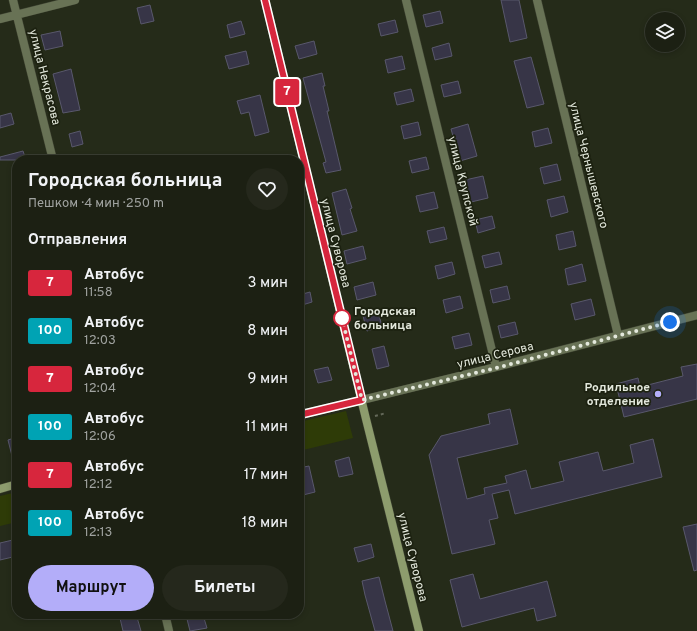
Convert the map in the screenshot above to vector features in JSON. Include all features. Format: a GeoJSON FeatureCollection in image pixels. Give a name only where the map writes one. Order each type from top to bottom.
{"type":"FeatureCollection","features":[{"type":"Feature","properties":{"kind":"street","name":"улица Некрасова"},"geometry":{"type":"LineString","coordinates":[[13,0],[52,155]]}},
{"type":"Feature","properties":{"kind":"street"},"geometry":{"type":"LineString","coordinates":[[0,19],[75,0]]}},
{"type":"Feature","properties":{"kind":"street","name":"улица Суворова"},"geometry":{"type":"LineString","coordinates":[[265,0],[303,155]]}},
{"type":"Feature","properties":{"kind":"street","name":"улица Крупской"},"geometry":{"type":"LineString","coordinates":[[406,0],[496,368]]}},
{"type":"Feature","properties":{"kind":"street","name":"улица Чернышевского"},"geometry":{"type":"LineString","coordinates":[[537,0],[618,335]]}},
{"type":"Feature","properties":{"kind":"street","name":"улица Суворова"},"geometry":{"type":"LineString","coordinates":[[304,161],[419,631]]}},
{"type":"Feature","properties":{"kind":"street","name":"улица Серова"},"geometry":{"type":"LineString","coordinates":[[304,414],[496,368],[697,315]]}},
{"type":"Feature","properties":{"kind":"street"},"geometry":{"type":"LineString","coordinates":[[0,489],[12,485]]}},
{"type":"Feature","properties":{"kind":"street"},"geometry":{"type":"LineString","coordinates":[[166,619],[169,631]]}},
{"type":"Feature","properties":{"kind":"path"},"geometry":{"type":"LineString","coordinates":[[374,416],[386,413]]}},
{"type":"Feature","properties":{"kind":"green space"},"geometry":{"type":"Polygon","coordinates":[[[346,411],[353,438],[304,450],[304,421],[346,411]]]}},
{"type":"Feature","properties":{"kind":"green space"},"geometry":{"type":"Polygon","coordinates":[[[12,493],[12,523],[0,526],[0,496],[12,493]]]}},
{"type":"Feature","properties":{"kind":"building"},"geometry":{"type":"Polygon","coordinates":[[[501,0],[519,0],[527,38],[510,42],[501,0]]]}},
{"type":"Feature","properties":{"kind":"building"},"geometry":{"type":"Polygon","coordinates":[[[150,5],[154,21],[141,24],[137,8],[150,5]]]}},
{"type":"Feature","properties":{"kind":"building"},"geometry":{"type":"Polygon","coordinates":[[[440,11],[443,23],[426,27],[423,15],[440,11]]]}},
{"type":"Feature","properties":{"kind":"building"},"geometry":{"type":"Polygon","coordinates":[[[395,20],[398,32],[381,36],[378,24],[395,20]]]}},
{"type":"Feature","properties":{"kind":"building"},"geometry":{"type":"Polygon","coordinates":[[[241,21],[245,34],[230,38],[227,25],[241,21]]]}},
{"type":"Feature","properties":{"kind":"building"},"geometry":{"type":"Polygon","coordinates":[[[60,31],[63,46],[45,50],[41,35],[60,31]]]}},
{"type":"Feature","properties":{"kind":"building"},"geometry":{"type":"Polygon","coordinates":[[[314,41],[317,54],[299,59],[295,46],[314,41]]]}},
{"type":"Feature","properties":{"kind":"building"},"geometry":{"type":"Polygon","coordinates":[[[449,43],[452,56],[435,60],[432,48],[449,43]]]}},
{"type":"Feature","properties":{"kind":"building"},"geometry":{"type":"Polygon","coordinates":[[[246,51],[249,64],[229,69],[225,56],[246,51]]]}},
{"type":"Feature","properties":{"kind":"building"},"geometry":{"type":"Polygon","coordinates":[[[402,56],[405,69],[388,73],[385,60],[402,56]]]}},
{"type":"Feature","properties":{"kind":"building"},"geometry":{"type":"Polygon","coordinates":[[[531,57],[544,104],[527,108],[514,61],[531,57]]]}},
{"type":"Feature","properties":{"kind":"building"},"geometry":{"type":"Polygon","coordinates":[[[71,69],[80,110],[63,113],[53,74],[71,69]]]}},
{"type":"Feature","properties":{"kind":"building"},"geometry":{"type":"Polygon","coordinates":[[[322,73],[325,86],[323,86],[329,111],[327,111],[341,170],[326,173],[323,163],[326,162],[303,78],[322,73]]]}},
{"type":"Feature","properties":{"kind":"building"},"geometry":{"type":"Polygon","coordinates":[[[458,81],[461,93],[444,97],[441,85],[458,81]]]}},
{"type":"Feature","properties":{"kind":"building"},"geometry":{"type":"Polygon","coordinates":[[[411,89],[414,101],[397,105],[394,93],[411,89]]]}},
{"type":"Feature","properties":{"kind":"building"},"geometry":{"type":"Polygon","coordinates":[[[260,95],[269,132],[255,136],[249,112],[241,114],[237,101],[260,95]]]}},
{"type":"Feature","properties":{"kind":"building"},"geometry":{"type":"Polygon","coordinates":[[[11,113],[14,124],[0,128],[0,116],[11,113]]]}},
{"type":"Feature","properties":{"kind":"building"},"geometry":{"type":"Polygon","coordinates":[[[418,122],[421,135],[404,139],[401,126],[418,122]]]}},
{"type":"Feature","properties":{"kind":"building"},"geometry":{"type":"Polygon","coordinates":[[[468,124],[477,156],[460,161],[451,129],[468,124]]]}},
{"type":"Feature","properties":{"kind":"building"},"geometry":{"type":"Polygon","coordinates":[[[548,128],[552,143],[535,147],[532,132],[548,128]]]}},
{"type":"Feature","properties":{"kind":"building"},"geometry":{"type":"Polygon","coordinates":[[[80,131],[83,144],[72,147],[69,134],[80,131]]]}},
{"type":"Feature","properties":{"kind":"building"},"geometry":{"type":"Polygon","coordinates":[[[23,151],[24,155],[12,155],[12,160],[0,160],[0,157],[23,151]]]}},
{"type":"Feature","properties":{"kind":"building"},"geometry":{"type":"Polygon","coordinates":[[[426,157],[429,169],[412,173],[409,161],[426,157]]]}},
{"type":"Feature","properties":{"kind":"building"},"geometry":{"type":"Polygon","coordinates":[[[557,164],[561,180],[544,184],[540,168],[557,164]]]}},
{"type":"Feature","properties":{"kind":"building"},"geometry":{"type":"Polygon","coordinates":[[[483,176],[488,198],[471,202],[465,180],[483,176]]]}},
{"type":"Feature","properties":{"kind":"building"},"geometry":{"type":"Polygon","coordinates":[[[346,189],[357,231],[342,235],[332,193],[346,189]]]}},
{"type":"Feature","properties":{"kind":"building"},"geometry":{"type":"Polygon","coordinates":[[[434,192],[438,208],[420,212],[416,196],[434,192]]]}},
{"type":"Feature","properties":{"kind":"building"},"geometry":{"type":"Polygon","coordinates":[[[564,196],[568,212],[551,217],[547,200],[564,196]]]}},
{"type":"Feature","properties":{"kind":"building"},"geometry":{"type":"Polygon","coordinates":[[[492,216],[495,228],[478,233],[475,220],[492,216]]]}},
{"type":"Feature","properties":{"kind":"building"},"geometry":{"type":"Polygon","coordinates":[[[444,227],[447,239],[430,243],[427,231],[444,227]]]}},
{"type":"Feature","properties":{"kind":"building"},"geometry":{"type":"Polygon","coordinates":[[[573,231],[576,246],[559,250],[556,235],[573,231]]]}},
{"type":"Feature","properties":{"kind":"building"},"geometry":{"type":"Polygon","coordinates":[[[363,246],[366,259],[347,264],[344,251],[363,246]]]}},
{"type":"Feature","properties":{"kind":"building"},"geometry":{"type":"Polygon","coordinates":[[[499,252],[502,264],[485,268],[482,256],[499,252]]]}},
{"type":"Feature","properties":{"kind":"building"},"geometry":{"type":"Polygon","coordinates":[[[452,262],[455,274],[438,279],[435,266],[452,262]]]}},
{"type":"Feature","properties":{"kind":"building"},"geometry":{"type":"Polygon","coordinates":[[[582,264],[586,281],[568,285],[565,269],[582,264]]]}},
{"type":"Feature","properties":{"kind":"building"},"geometry":{"type":"Polygon","coordinates":[[[373,282],[376,295],[357,300],[354,287],[373,282]]]}},
{"type":"Feature","properties":{"kind":"building"},"geometry":{"type":"Polygon","coordinates":[[[507,286],[510,299],[493,303],[490,290],[507,286]]]}},
{"type":"Feature","properties":{"kind":"building"},"geometry":{"type":"Polygon","coordinates":[[[310,292],[312,302],[304,304],[304,294],[310,292]]]}},
{"type":"Feature","properties":{"kind":"building"},"geometry":{"type":"Polygon","coordinates":[[[460,296],[463,308],[446,313],[443,300],[460,296]]]}},
{"type":"Feature","properties":{"kind":"building"},"geometry":{"type":"Polygon","coordinates":[[[591,299],[595,315],[575,320],[571,304],[591,299]]]}},
{"type":"Feature","properties":{"kind":"building"},"geometry":{"type":"Polygon","coordinates":[[[378,312],[382,326],[367,331],[363,316],[378,312]]]}},
{"type":"Feature","properties":{"kind":"building"},"geometry":{"type":"Polygon","coordinates":[[[515,322],[518,334],[501,338],[498,326],[515,322]]]}},
{"type":"Feature","properties":{"kind":"building"},"geometry":{"type":"Polygon","coordinates":[[[469,333],[472,345],[455,349],[452,337],[469,333]]]}},
{"type":"Feature","properties":{"kind":"building"},"geometry":{"type":"Polygon","coordinates":[[[384,346],[389,366],[377,369],[372,349],[384,346]]]}},
{"type":"Feature","properties":{"kind":"building","name":"Родильное отделение"},"geometry":{"type":"Polygon","coordinates":[[[697,364],[697,399],[624,417],[616,384],[638,378],[640,387],[683,376],[681,367],[697,364]]]}},
{"type":"Feature","properties":{"kind":"building"},"geometry":{"type":"Polygon","coordinates":[[[328,367],[332,380],[318,383],[314,370],[328,367]]]}},
{"type":"Feature","properties":{"kind":"building"},"geometry":{"type":"Polygon","coordinates":[[[510,409],[518,444],[457,458],[467,499],[485,494],[484,488],[507,483],[505,476],[526,470],[531,489],[564,481],[559,462],[598,452],[603,471],[634,463],[630,445],[653,439],[662,477],[515,514],[509,490],[492,494],[498,518],[489,520],[495,544],[452,554],[429,455],[441,436],[490,424],[488,414],[510,409]]]}},
{"type":"Feature","properties":{"kind":"building"},"geometry":{"type":"Polygon","coordinates":[[[12,439],[12,456],[8,440],[12,439]]]}},
{"type":"Feature","properties":{"kind":"building"},"geometry":{"type":"Polygon","coordinates":[[[349,457],[353,474],[339,477],[335,461],[349,457]]]}},
{"type":"Feature","properties":{"kind":"building"},"geometry":{"type":"Polygon","coordinates":[[[309,466],[315,492],[304,495],[304,467],[309,466]]]}},
{"type":"Feature","properties":{"kind":"building"},"geometry":{"type":"Polygon","coordinates":[[[697,524],[697,570],[694,571],[683,527],[697,524]]]}},
{"type":"Feature","properties":{"kind":"building"},"geometry":{"type":"Polygon","coordinates":[[[12,540],[12,557],[0,560],[0,543],[12,540]]]}},
{"type":"Feature","properties":{"kind":"building"},"geometry":{"type":"Polygon","coordinates":[[[371,544],[374,557],[358,562],[354,548],[371,544]]]}},
{"type":"Feature","properties":{"kind":"building"},"geometry":{"type":"Polygon","coordinates":[[[473,574],[480,599],[547,581],[556,616],[537,621],[534,608],[462,627],[450,580],[473,574]]]}},
{"type":"Feature","properties":{"kind":"building"},"geometry":{"type":"Polygon","coordinates":[[[379,577],[393,631],[375,631],[365,595],[362,581],[379,577]]]}},
{"type":"Feature","properties":{"kind":"building"},"geometry":{"type":"Polygon","coordinates":[[[120,619],[137,619],[141,631],[123,631],[120,619]]]}},
{"type":"Feature","properties":{"kind":"building"},"geometry":{"type":"Polygon","coordinates":[[[187,619],[204,619],[207,628],[190,631],[187,619]]]}},
{"type":"Feature","properties":{"kind":"bus line","name":"7"},"geometry":{"type":"LineString","coordinates":[[265,0],[303,155]]}},
{"type":"Feature","properties":{"kind":"bus line","name":"7"},"geometry":{"type":"LineString","coordinates":[[304,161],[362,400],[304,414]]}},
{"type":"Feature","properties":{"kind":"place","name":"Городская больница"},"geometry":{"type":"Point","coordinates":[342,318]}},
{"type":"Feature","properties":{"kind":"place","name":"Родильное отделение"},"geometry":{"type":"Point","coordinates":[658,394]}},
{"type":"Feature","properties":{"kind":"route"},"geometry":{"type":"LineString","coordinates":[[342,318],[362,400],[496,368],[670,322]]}}]}
